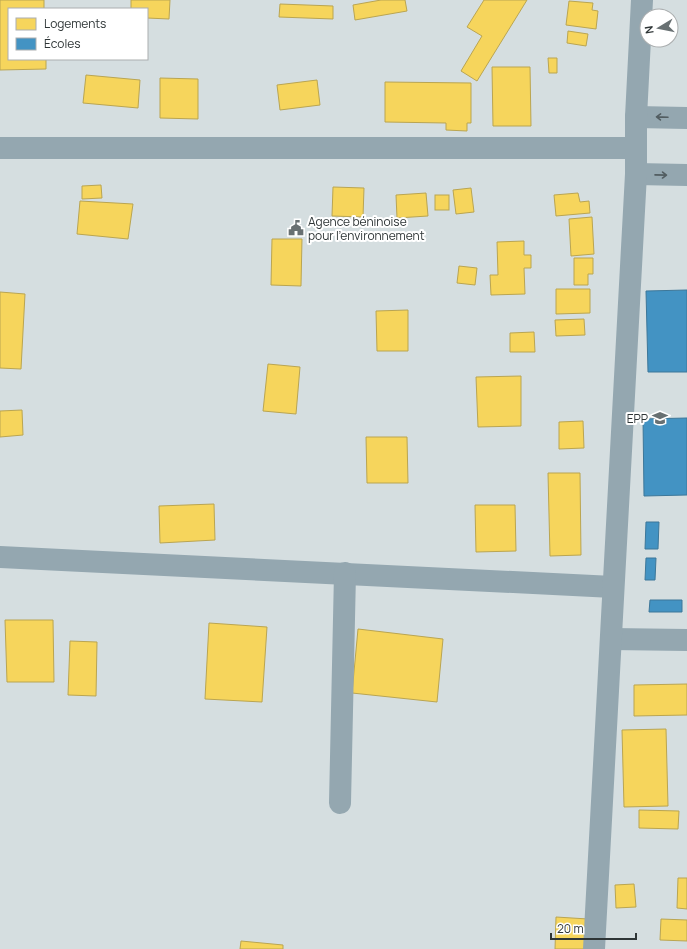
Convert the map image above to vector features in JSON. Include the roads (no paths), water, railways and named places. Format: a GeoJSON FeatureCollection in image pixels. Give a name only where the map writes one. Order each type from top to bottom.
{"type":"FeatureCollection","features":[{"type":"Feature","properties":{"kind":"street"},"geometry":{"type":"LineString","coordinates":[[594,949],[636,174],[636,116],[642,0]]}},
{"type":"Feature","properties":{"kind":"street"},"geometry":{"type":"LineString","coordinates":[[636,116],[687,118]]}},
{"type":"Feature","properties":{"kind":"street"},"geometry":{"type":"LineString","coordinates":[[0,148],[636,148]]}},
{"type":"Feature","properties":{"kind":"street"},"geometry":{"type":"LineString","coordinates":[[636,174],[687,175]]}},
{"type":"Feature","properties":{"kind":"street"},"geometry":{"type":"LineString","coordinates":[[0,557],[614,587]]}},
{"type":"Feature","properties":{"kind":"street"},"geometry":{"type":"LineString","coordinates":[[340,803],[345,574]]}},
{"type":"Feature","properties":{"kind":"street"},"geometry":{"type":"LineString","coordinates":[[611,639],[687,640]]}},
{"type":"Feature","properties":{"kind":"place","name":"Agence béninoise pour l'environnement"},"geometry":{"type":"Point","coordinates":[296,228]}},
{"type":"Feature","properties":{"kind":"place","name":"EPP"},"geometry":{"type":"Point","coordinates":[660,418]}}]}
